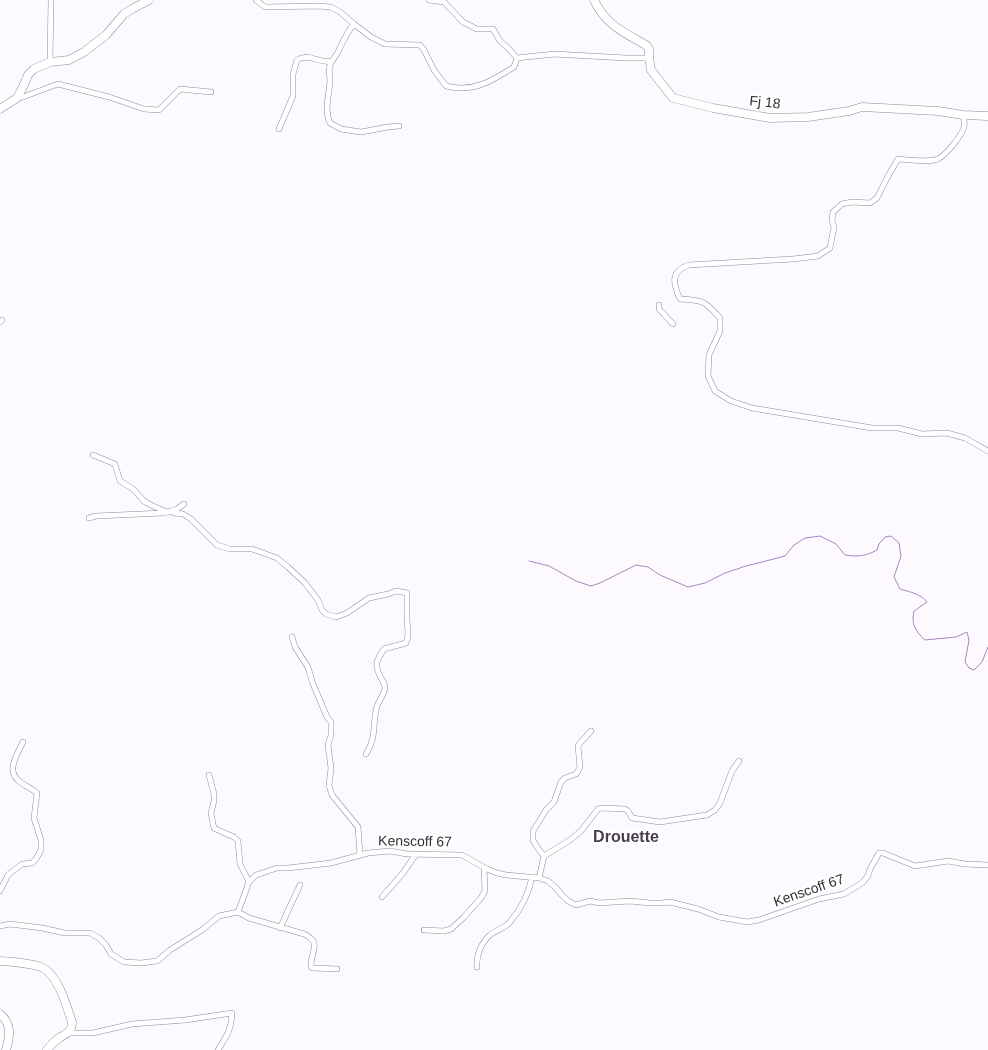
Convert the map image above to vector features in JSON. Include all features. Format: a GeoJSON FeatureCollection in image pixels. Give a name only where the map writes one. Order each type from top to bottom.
{"type":"FeatureCollection","features":[{"type":"Feature","properties":{"kind":"street"},"geometry":{"type":"LineString","coordinates":[[50,62],[51,0]]}},
{"type":"Feature","properties":{"kind":"street"},"geometry":{"type":"LineString","coordinates":[[0,109],[16,98],[28,75],[34,69],[50,62],[68,60],[84,52],[106,35],[124,14],[148,0]]}},
{"type":"Feature","properties":{"kind":"street"},"geometry":{"type":"LineString","coordinates":[[256,0],[265,7],[331,7],[371,37],[385,44],[420,45],[434,70],[446,86],[454,88],[466,89],[494,80],[514,67],[517,58]]}},
{"type":"Feature","properties":{"kind":"street"},"geometry":{"type":"LineString","coordinates":[[429,0],[447,1],[463,22],[477,29],[493,29],[500,41],[517,58]]}},
{"type":"Feature","properties":{"kind":"street","name":"Fj 18"},"geometry":{"type":"LineString","coordinates":[[594,0],[599,11],[615,28],[646,45],[649,49],[651,70],[673,98],[713,108],[770,118],[808,117],[850,111],[862,107],[988,116]]}},
{"type":"Feature","properties":{"kind":"street"},"geometry":{"type":"LineString","coordinates":[[354,24],[344,36],[338,53],[329,68],[327,117],[330,123],[341,129],[361,132],[398,126]]}},
{"type":"Feature","properties":{"kind":"street"},"geometry":{"type":"LineString","coordinates":[[517,58],[554,54],[649,58]]}},
{"type":"Feature","properties":{"kind":"street"},"geometry":{"type":"LineString","coordinates":[[279,129],[293,96],[297,60],[302,57],[309,57],[322,62],[332,61]]}},
{"type":"Feature","properties":{"kind":"street"},"geometry":{"type":"LineString","coordinates":[[16,98],[58,84],[144,108],[159,110],[180,89],[211,92]]}},
{"type":"Feature","properties":{"kind":"street"},"geometry":{"type":"LineString","coordinates":[[963,115],[964,127],[958,139],[943,155],[936,159],[898,159],[876,198],[870,203],[852,202],[842,204],[833,212],[832,220],[834,227],[830,248],[818,256],[689,265],[677,272],[674,283],[680,299],[702,301],[720,318],[720,331],[709,355],[708,376],[715,391],[731,401],[752,408],[872,428],[898,428],[922,434],[948,433],[965,438],[988,451]]}},
{"type":"Feature","properties":{"kind":"street"},"geometry":{"type":"LineString","coordinates":[[659,305],[659,310],[673,324]]}},
{"type":"Feature","properties":{"kind":"street"},"geometry":{"type":"LineString","coordinates":[[92,455],[115,464],[120,481],[133,489],[145,502],[169,512],[183,514],[191,519],[217,545],[230,549],[252,549],[277,558],[305,582],[326,614],[336,617],[347,613],[369,598],[396,591],[407,593],[409,637],[406,644],[384,649],[376,662],[385,689],[379,699],[374,720],[373,742],[366,754]]}},
{"type":"Feature","properties":{"kind":"street"},"geometry":{"type":"LineString","coordinates":[[89,518],[169,512],[184,504]]}},
{"type":"Feature","properties":{"kind":"street"},"geometry":{"type":"LineString","coordinates":[[292,637],[295,646],[308,666],[313,684],[331,722],[331,735],[328,745],[330,768],[328,785],[332,795],[358,827],[360,855]]}},
{"type":"Feature","properties":{"kind":"street"},"geometry":{"type":"LineString","coordinates":[[544,856],[533,840],[533,831],[546,810],[554,802],[561,782],[578,771],[580,767],[578,746],[591,731]]}},
{"type":"Feature","properties":{"kind":"street"},"geometry":{"type":"LineString","coordinates":[[0,891],[8,875],[22,864],[32,863],[41,850],[41,840],[34,818],[37,793],[16,779],[12,772],[23,742]]}},
{"type":"Feature","properties":{"kind":"street"},"geometry":{"type":"LineString","coordinates":[[539,878],[544,856],[570,840],[581,830],[595,811],[601,808],[625,810],[628,811],[632,818],[660,822],[707,815],[715,810],[720,803],[732,771],[739,761]]}},
{"type":"Feature","properties":{"kind":"street"},"geometry":{"type":"LineString","coordinates":[[209,776],[214,801],[211,813],[214,828],[234,837],[238,841],[240,864],[249,882],[238,912]]}},
{"type":"Feature","properties":{"kind":"street","name":"Kenscoff 67"},"geometry":{"type":"LineString","coordinates":[[249,882],[256,875],[277,868],[331,863],[368,853],[462,855],[484,868],[506,875],[539,878],[556,887],[568,901],[576,905],[590,901],[599,903],[630,901],[670,902],[698,909],[719,917],[747,922],[759,920],[819,899],[844,894],[862,883],[868,876],[879,853],[884,853],[915,866],[948,861],[988,865]]}},
{"type":"Feature","properties":{"kind":"street"},"geometry":{"type":"LineString","coordinates":[[382,897],[403,873],[416,854]]}},
{"type":"Feature","properties":{"kind":"street"},"geometry":{"type":"LineString","coordinates":[[424,930],[444,931],[456,926],[485,891],[484,868]]}},
{"type":"Feature","properties":{"kind":"street"},"geometry":{"type":"LineString","coordinates":[[477,967],[476,962],[479,951],[484,942],[490,935],[509,923],[526,898],[532,877]]}},
{"type":"Feature","properties":{"kind":"street"},"geometry":{"type":"LineString","coordinates":[[280,928],[300,885]]}},
{"type":"Feature","properties":{"kind":"street"},"geometry":{"type":"LineString","coordinates":[[0,926],[10,924],[65,933],[90,933],[99,938],[111,954],[124,962],[141,963],[157,961],[219,916],[238,912],[248,918],[310,937],[314,941],[314,950],[310,964],[312,968],[337,969]]}},
{"type":"Feature","properties":{"kind":"street"},"geometry":{"type":"LineString","coordinates":[[0,961],[43,968],[52,975],[72,1022],[72,1028],[69,1033]]}},
{"type":"Feature","properties":{"kind":"street"},"geometry":{"type":"LineString","coordinates":[[47,1050],[58,1038],[69,1033],[93,1033],[132,1024],[186,1020],[232,1013],[228,1034],[218,1050]]}},
{"type":"Feature","properties":{"kind":"street"},"geometry":{"type":"LineString","coordinates":[[0,1014],[8,1022],[10,1028],[6,1050]]}},
{"type":"Feature","properties":{"kind":"waterway"},"geometry":{"type":"LineString","coordinates":[[529,561],[549,566],[576,581],[591,586],[636,565],[648,567],[660,575],[688,587],[705,583],[725,573],[746,566],[785,556],[794,545],[805,538],[820,536],[836,544],[845,555],[858,556],[877,550],[885,537],[891,536],[899,543],[901,556],[894,577],[900,589],[918,595],[927,602],[914,611],[914,624],[919,634],[925,640],[956,637],[967,632],[969,640],[965,662],[969,668],[974,670],[982,662],[988,647]]}},
{"type":"Feature","properties":{"kind":"district","name":"Drouette"},"geometry":{"type":"Point","coordinates":[626,838]}}]}
